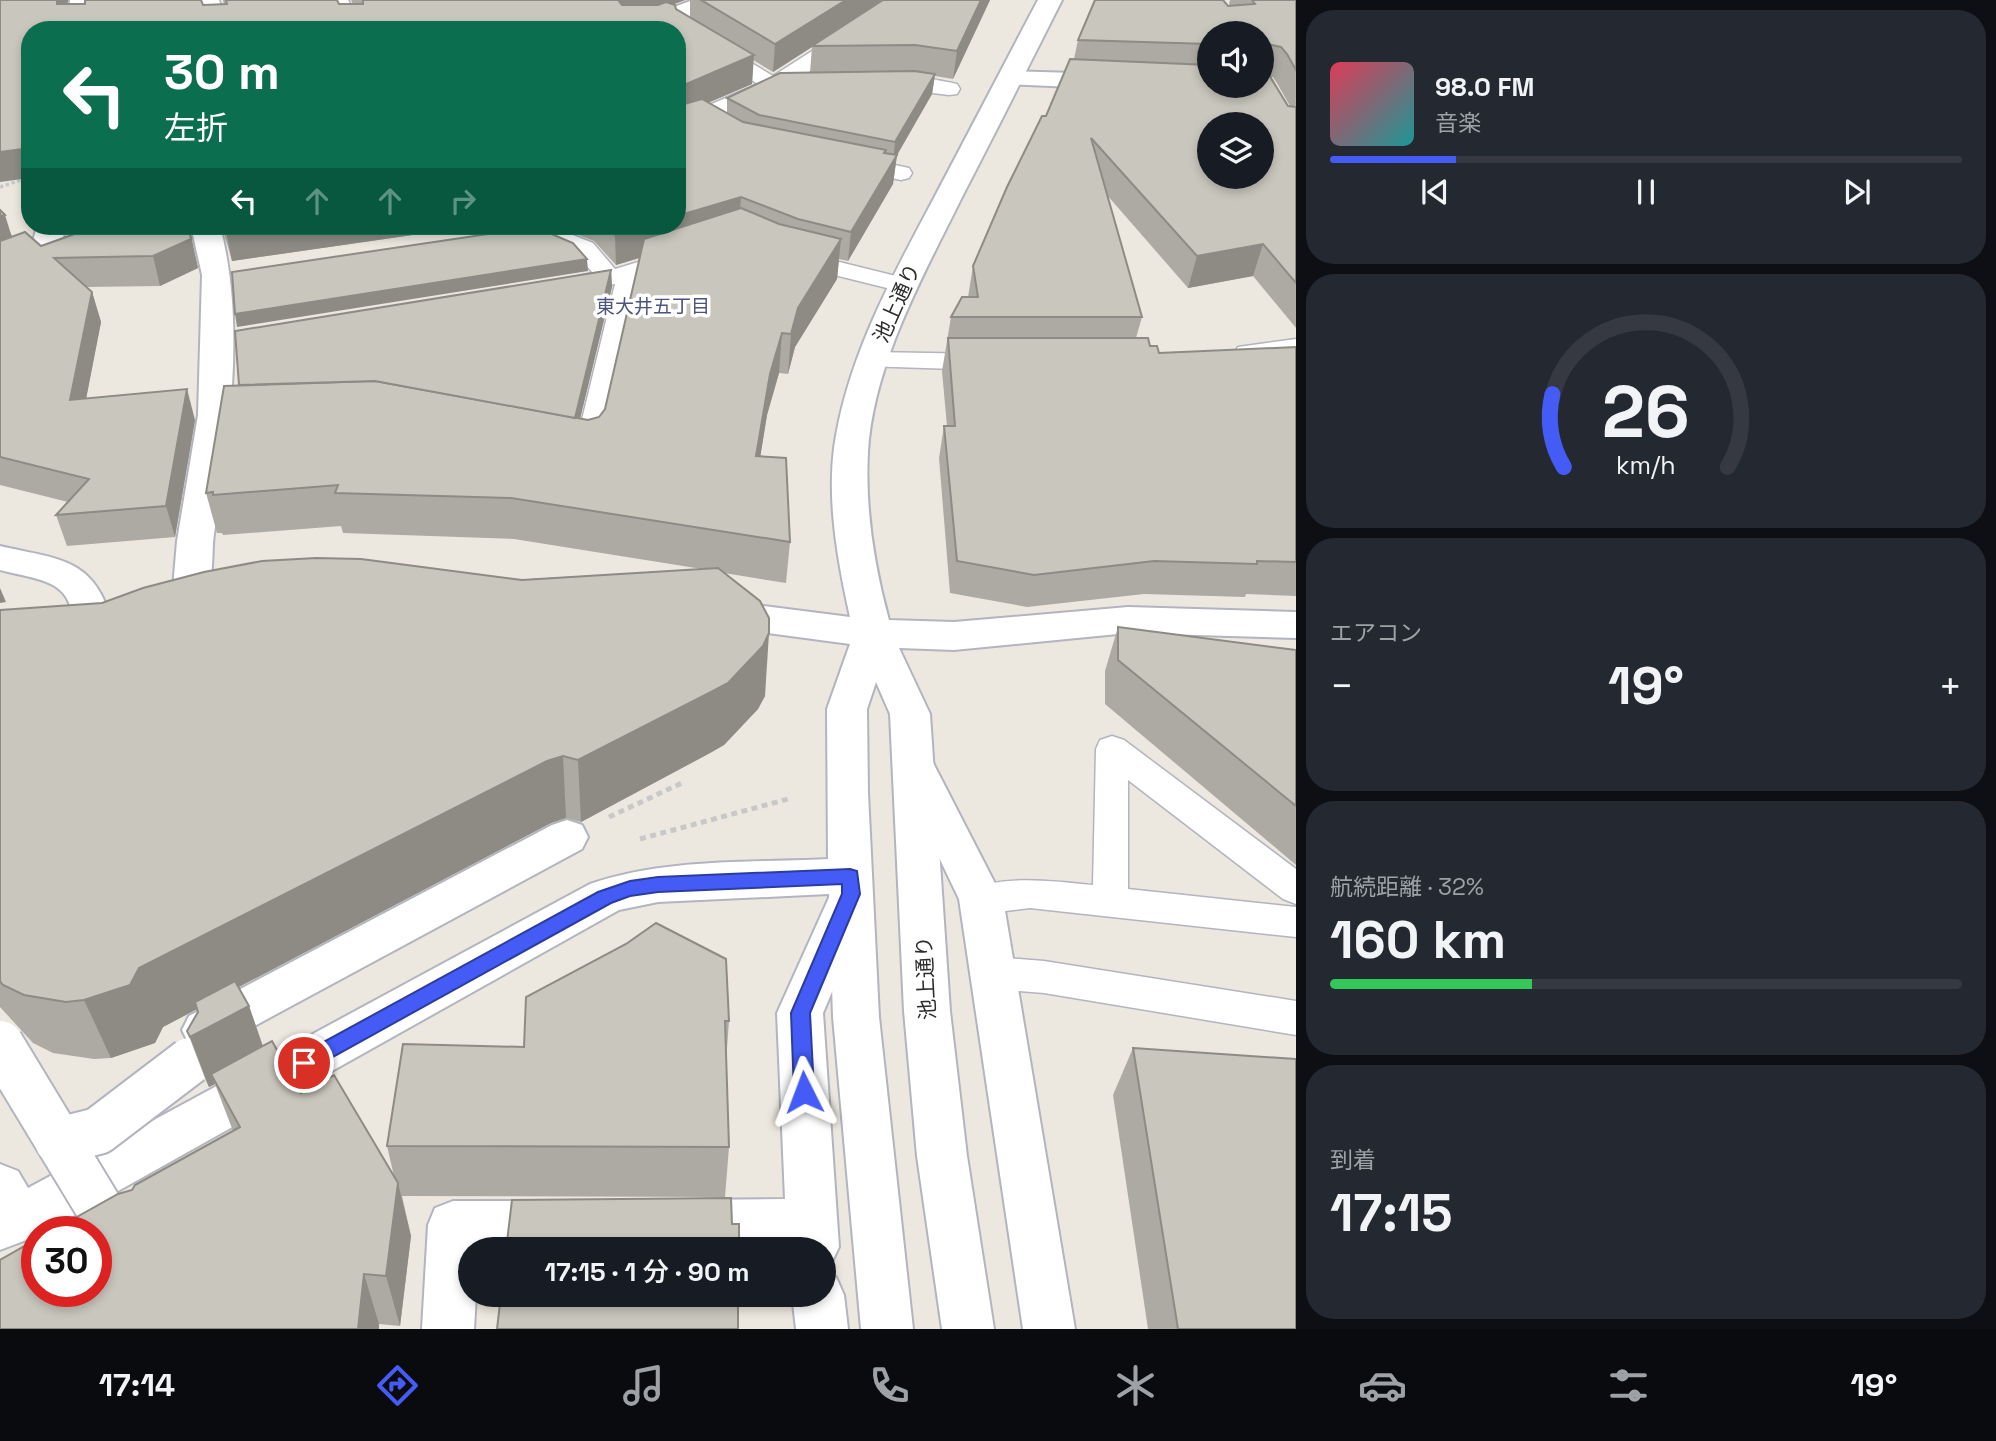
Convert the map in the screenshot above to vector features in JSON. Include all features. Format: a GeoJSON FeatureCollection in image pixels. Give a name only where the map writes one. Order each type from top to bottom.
{"type":"FeatureCollection","features":[{"type":"Feature","properties":{"kind":"street"},"geometry":{"type":"LineString","coordinates":[[79,21],[82,0]]}},
{"type":"Feature","properties":{"kind":"street"},"geometry":{"type":"LineString","coordinates":[[658,21],[716,0]]}},
{"type":"Feature","properties":{"kind":"street","name":"池上通り"},"geometry":{"type":"LineString","coordinates":[[968,1329],[942,1156],[927,1011],[910,714],[873,633],[859,576],[850,503],[851,450],[862,388],[903,285],[1050,0]]}},
{"type":"Feature","properties":{"kind":"street"},"geometry":{"type":"LineString","coordinates":[[1011,79],[1197,85]]}},
{"type":"Feature","properties":{"kind":"street"},"geometry":{"type":"LineString","coordinates":[[191,588],[195,541],[229,415],[229,339],[218,323],[230,273],[211,235]]}},
{"type":"Feature","properties":{"kind":"street"},"geometry":{"type":"LineString","coordinates":[[0,558],[68,577],[85,596],[75,625],[191,588],[226,580]]}},
{"type":"Feature","properties":{"kind":"street"},"geometry":{"type":"LineString","coordinates":[[682,608],[873,633],[977,635],[1128,620],[1296,625]]}},
{"type":"Feature","properties":{"kind":"street"},"geometry":{"type":"LineString","coordinates":[[873,633],[847,709],[856,1017],[887,1329]]}},
{"type":"Feature","properties":{"kind":"street"},"geometry":{"type":"LineString","coordinates":[[913,762],[981,899],[1049,1329]]}},
{"type":"Feature","properties":{"kind":"street"},"geometry":{"type":"LineString","coordinates":[[49,1114],[98,1131],[190,1061],[180,1044],[567,837]]}},
{"type":"Feature","properties":{"kind":"street"},"geometry":{"type":"LineString","coordinates":[[7,1211],[604,897],[658,884],[851,885]]}},
{"type":"Feature","properties":{"kind":"street"},"geometry":{"type":"LineString","coordinates":[[448,1329],[453,1225],[619,1224],[812,1236],[800,1013],[851,885]]}},
{"type":"Feature","properties":{"kind":"street"},"geometry":{"type":"LineString","coordinates":[[1,1046],[49,1114],[114,1228]]}},
{"type":"Feature","properties":{"kind":"street"},"geometry":{"type":"LineString","coordinates":[[819,1307],[822,1329]]}},
{"type":"Feature","properties":{"kind":"lane"},"geometry":{"type":"LineString","coordinates":[[338,0],[350,21]]}},
{"type":"Feature","properties":{"kind":"lane"},"geometry":{"type":"LineString","coordinates":[[686,123],[705,118],[772,84],[906,0]]}},
{"type":"Feature","properties":{"kind":"lane"},"geometry":{"type":"LineString","coordinates":[[217,2],[219,21]]}},
{"type":"Feature","properties":{"kind":"lane"},"geometry":{"type":"LineString","coordinates":[[666,18],[671,21]]}},
{"type":"Feature","properties":{"kind":"lane"},"geometry":{"type":"LineString","coordinates":[[686,31],[772,84],[823,83]]}},
{"type":"Feature","properties":{"kind":"lane"},"geometry":{"type":"LineString","coordinates":[[874,83],[912,82],[950,89]]}},
{"type":"Feature","properties":{"kind":"lane"},"geometry":{"type":"LineString","coordinates":[[705,118],[728,131]]}},
{"type":"Feature","properties":{"kind":"lane"},"geometry":{"type":"LineString","coordinates":[[832,159],[901,173]]}},
{"type":"Feature","properties":{"kind":"lane"},"geometry":{"type":"LineString","coordinates":[[546,235],[584,248],[620,275]]}},
{"type":"Feature","properties":{"kind":"lane"},"geometry":{"type":"LineString","coordinates":[[542,289],[620,275],[703,248]]}},
{"type":"Feature","properties":{"kind":"lane"},"geometry":{"type":"LineString","coordinates":[[775,251],[903,285]]}},
{"type":"Feature","properties":{"kind":"lane"},"geometry":{"type":"LineString","coordinates":[[550,442],[589,449],[620,275]]}},
{"type":"Feature","properties":{"kind":"lane"},"geometry":{"type":"LineString","coordinates":[[1216,358],[1296,347]]}},
{"type":"Feature","properties":{"kind":"lane"},"geometry":{"type":"LineString","coordinates":[[872,360],[1007,362]]}},
{"type":"Feature","properties":{"kind":"lane"},"geometry":{"type":"LineString","coordinates":[[1110,902],[1112,749],[1296,889]]}},
{"type":"Feature","properties":{"kind":"lane"},"geometry":{"type":"LineString","coordinates":[[981,899],[1030,893],[1296,922]]}},
{"type":"Feature","properties":{"kind":"lane"},"geometry":{"type":"LineString","coordinates":[[993,973],[1044,977],[1296,1018]]}},
{"type":"Feature","properties":{"kind":"path"},"geometry":{"type":"LineString","coordinates":[[0,187],[21,180]]}},
{"type":"Feature","properties":{"kind":"path"},"geometry":{"type":"LineString","coordinates":[[567,837],[684,782]]}},
{"type":"Feature","properties":{"kind":"building"},"geometry":{"type":"Polygon","coordinates":[[[0,0],[57,0],[57,4],[85,4],[85,0],[201,0],[203,5],[227,4],[226,0],[337,0],[339,4],[363,4],[363,0],[620,0],[622,5],[658,5],[666,2],[754,55],[686,84],[686,21],[21,21],[21,149],[0,152],[0,0]]]}},
{"type":"Feature","properties":{"kind":"building"},"geometry":{"type":"Polygon","coordinates":[[[701,0],[846,0],[775,44],[701,0]]]}},
{"type":"Feature","properties":{"kind":"building"},"geometry":{"type":"Polygon","coordinates":[[[883,0],[981,0],[957,51],[915,45],[812,46],[883,0]]]}},
{"type":"Feature","properties":{"kind":"building"},"geometry":{"type":"Polygon","coordinates":[[[1095,0],[1223,0],[1228,6],[1255,4],[1252,0],[1296,0],[1296,70],[1281,47],[1274,46],[1274,21],[1197,21],[1197,44],[1078,40],[1095,0]]]}},
{"type":"Feature","properties":{"kind":"building"},"geometry":{"type":"Polygon","coordinates":[[[1070,59],[1197,64],[1197,98],[1274,98],[1274,83],[1288,106],[1296,107],[1296,283],[1263,244],[1197,256],[1091,138],[1142,317],[951,317],[962,297],[978,297],[973,266],[1007,187],[1042,116],[1046,116],[1070,59]]]}},
{"type":"Feature","properties":{"kind":"building"},"geometry":{"type":"Polygon","coordinates":[[[914,71],[935,74],[895,142],[759,115],[727,98],[780,73],[914,71]]]}},
{"type":"Feature","properties":{"kind":"building"},"geometry":{"type":"Polygon","coordinates":[[[702,99],[743,122],[886,150],[884,153],[897,155],[851,232],[798,219],[741,197],[686,213],[686,103],[702,99]]]}},
{"type":"Feature","properties":{"kind":"building"},"geometry":{"type":"Polygon","coordinates":[[[741,208],[779,224],[841,239],[798,308],[791,334],[782,333],[770,374],[756,456],[786,458],[790,542],[511,498],[335,493],[338,485],[213,495],[213,492],[206,493],[224,386],[375,381],[588,420],[599,417],[605,409],[644,239],[657,235],[686,235],[686,226],[741,208]]]}},
{"type":"Feature","properties":{"kind":"building"},"geometry":{"type":"Polygon","coordinates":[[[21,233],[28,235],[41,246],[72,235],[190,235],[191,239],[153,256],[54,258],[92,292],[70,400],[187,389],[166,506],[56,515],[89,479],[0,457],[0,241],[21,233]]]}},
{"type":"Feature","properties":{"kind":"building"},"geometry":{"type":"Polygon","coordinates":[[[481,235],[554,235],[573,243],[587,259],[235,314],[232,272],[481,235]]]}},
{"type":"Feature","properties":{"kind":"building"},"geometry":{"type":"Polygon","coordinates":[[[611,270],[575,418],[375,381],[239,385],[235,331],[611,270]]]}},
{"type":"Feature","properties":{"kind":"building"},"geometry":{"type":"Polygon","coordinates":[[[948,338],[1148,338],[1150,346],[1157,346],[1159,353],[1296,347],[1296,562],[1257,561],[1257,564],[1154,561],[1034,575],[957,561],[944,426],[955,426],[948,338]]]}},
{"type":"Feature","properties":{"kind":"building"},"geometry":{"type":"Polygon","coordinates":[[[361,559],[522,580],[718,568],[760,601],[769,618],[769,633],[763,646],[728,683],[578,760],[563,756],[547,761],[139,968],[130,985],[84,1000],[66,1002],[24,995],[3,985],[0,981],[0,610],[102,603],[143,588],[204,572],[262,561],[361,559]]]}},
{"type":"Feature","properties":{"kind":"building"},"geometry":{"type":"Polygon","coordinates":[[[1118,627],[1296,650],[1296,806],[1118,660],[1118,627]]]}},
{"type":"Feature","properties":{"kind":"building"},"geometry":{"type":"Polygon","coordinates":[[[656,923],[726,959],[729,1147],[387,1146],[403,1044],[524,1047],[526,997],[626,944],[656,923]]]}},
{"type":"Feature","properties":{"kind":"building"},"geometry":{"type":"Polygon","coordinates":[[[235,981],[249,1006],[190,1037],[187,1031],[198,1012],[195,1002],[235,981]]]}},
{"type":"Feature","properties":{"kind":"building"},"geometry":{"type":"Polygon","coordinates":[[[272,1041],[301,1093],[334,1075],[398,1183],[386,1276],[364,1274],[358,1329],[0,1329],[0,1260],[21,1248],[21,1307],[112,1307],[112,1216],[79,1216],[118,1194],[132,1190],[135,1185],[240,1127],[211,1074],[272,1041]]]}},
{"type":"Feature","properties":{"kind":"building"},"geometry":{"type":"Polygon","coordinates":[[[1133,1048],[1296,1059],[1296,1329],[1178,1329],[1133,1048]]]}},
{"type":"Feature","properties":{"kind":"building"},"geometry":{"type":"Polygon","coordinates":[[[731,1198],[732,1224],[739,1224],[739,1237],[508,1237],[512,1200],[731,1198]]]}},
{"type":"Feature","properties":{"kind":"building"},"geometry":{"type":"Polygon","coordinates":[[[500,1307],[738,1307],[738,1329],[497,1329],[500,1307]]]}},
{"type":"Feature","properties":{"kind":"district","name":"東大井五丁目"},"geometry":{"type":"Point","coordinates":[653,306]}},
{"type":"Feature","properties":{"kind":"route"},"geometry":{"type":"LineString","coordinates":[[304,1063],[604,897],[658,884],[850,876],[851,894],[800,1013],[804,1092]]}}]}
